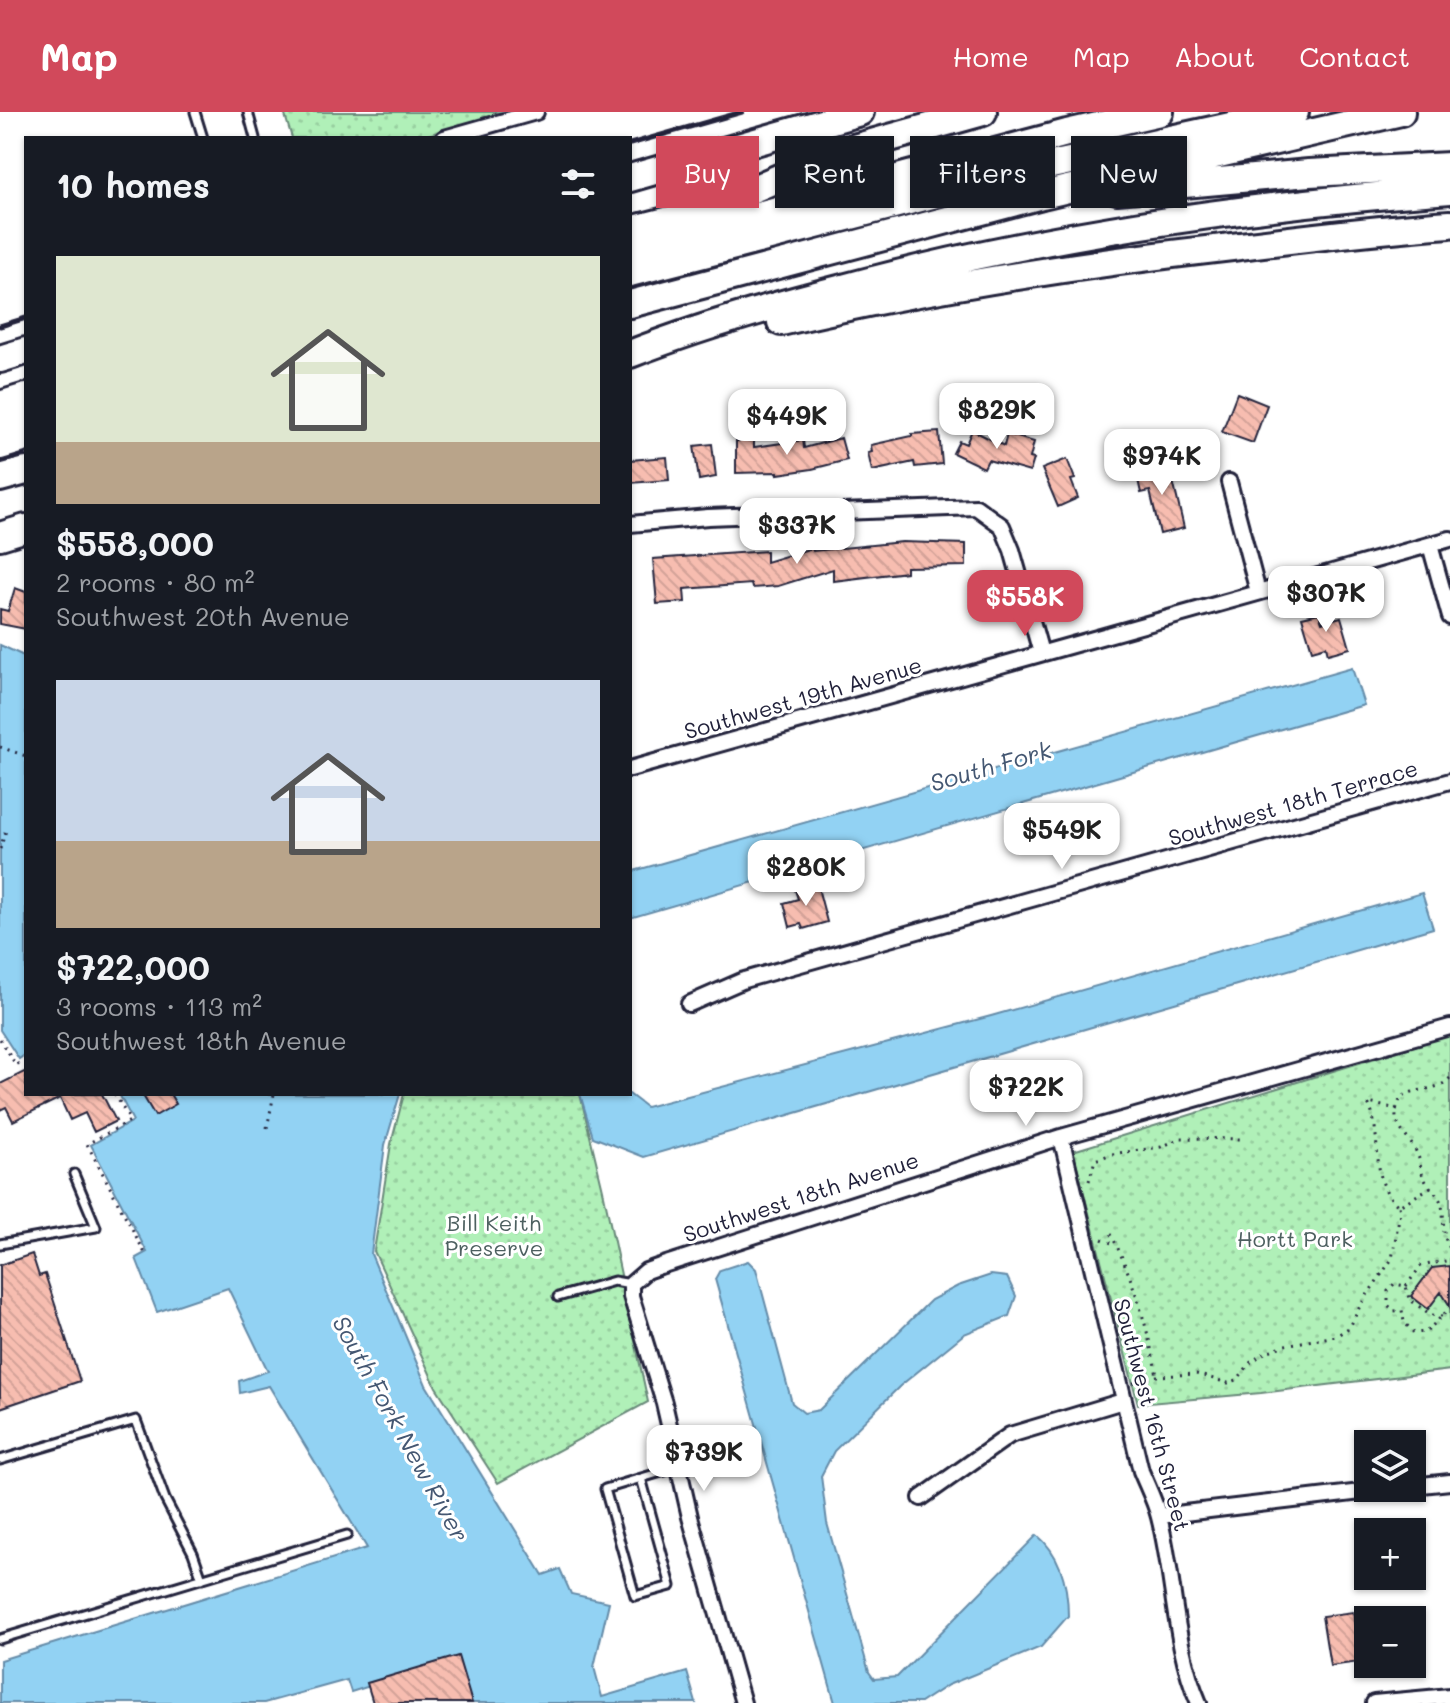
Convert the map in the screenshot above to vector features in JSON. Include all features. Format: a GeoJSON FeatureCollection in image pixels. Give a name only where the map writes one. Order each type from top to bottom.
{"type":"FeatureCollection","features":[{"type":"Feature","properties":{"kind":"highway"},"geometry":{"type":"LineString","coordinates":[[632,177],[860,112]]}},
{"type":"Feature","properties":{"kind":"highway"},"geometry":{"type":"LineString","coordinates":[[693,213],[843,151],[983,112]]}},
{"type":"Feature","properties":{"kind":"highway"},"geometry":{"type":"LineString","coordinates":[[632,229],[1106,112]]}},
{"type":"Feature","properties":{"kind":"highway"},"geometry":{"type":"LineString","coordinates":[[632,248],[1067,133],[1160,112]]}},
{"type":"Feature","properties":{"kind":"highway"},"geometry":{"type":"LineString","coordinates":[[632,272],[1033,169],[1295,112]]}},
{"type":"Feature","properties":{"kind":"highway"},"geometry":{"type":"LineString","coordinates":[[1055,192],[1401,112]]}},
{"type":"Feature","properties":{"kind":"highway"},"geometry":{"type":"LineString","coordinates":[[1055,194],[1309,173],[1450,166]]}},
{"type":"Feature","properties":{"kind":"highway"},"geometry":{"type":"LineString","coordinates":[[632,354],[699,327],[812,296],[1021,246],[1211,213],[1350,197],[1450,190]]}},
{"type":"Feature","properties":{"kind":"highway"},"geometry":{"type":"LineString","coordinates":[[632,303],[993,208]]}},
{"type":"Feature","properties":{"kind":"highway"},"geometry":{"type":"LineString","coordinates":[[632,355],[836,309],[1015,275],[1283,240],[1450,224]]}},
{"type":"Feature","properties":{"kind":"highway"},"geometry":{"type":"LineString","coordinates":[[0,359],[24,352]]}},
{"type":"Feature","properties":{"kind":"highway"},"geometry":{"type":"LineString","coordinates":[[0,405],[24,398]]}},
{"type":"Feature","properties":{"kind":"highway"},"geometry":{"type":"LineString","coordinates":[[0,424],[24,417]]}},
{"type":"Feature","properties":{"kind":"highway"},"geometry":{"type":"LineString","coordinates":[[0,446],[24,439]]}},
{"type":"Feature","properties":{"kind":"highway"},"geometry":{"type":"LineString","coordinates":[[0,478],[24,472]]}},
{"type":"Feature","properties":{"kind":"highway"},"geometry":{"type":"LineString","coordinates":[[0,536],[24,529]]}},
{"type":"Feature","properties":{"kind":"street"},"geometry":{"type":"LineString","coordinates":[[451,136],[536,112]]}},
{"type":"Feature","properties":{"kind":"street"},"geometry":{"type":"LineString","coordinates":[[1229,482],[1258,592]]}},
{"type":"Feature","properties":{"kind":"street"},"geometry":{"type":"LineString","coordinates":[[632,524],[708,517],[976,507],[1002,526],[1041,653]]}},
{"type":"Feature","properties":{"kind":"street","name":"Southwest 19th Avenue"},"geometry":{"type":"LineString","coordinates":[[632,768],[1450,539]]}},
{"type":"Feature","properties":{"kind":"street"},"geometry":{"type":"LineString","coordinates":[[1430,545],[1450,617]]}},
{"type":"Feature","properties":{"kind":"street","name":"Southwest 18th Terrace"},"geometry":{"type":"LineString","coordinates":[[689,1004],[744,980],[1450,781]]}},
{"type":"Feature","properties":{"kind":"street","name":"Southwest 18th Avenue"},"geometry":{"type":"LineString","coordinates":[[631,1284],[646,1271],[660,1266],[1061,1137],[1450,1027]]}},
{"type":"Feature","properties":{"kind":"street","name":"Southwest 16th Street"},"geometry":{"type":"LineString","coordinates":[[1061,1137],[1141,1471],[1159,1516],[1175,1623],[1189,1680],[1199,1703]]}},
{"type":"Feature","properties":{"kind":"street"},"geometry":{"type":"LineString","coordinates":[[631,1284],[631,1296],[664,1403],[690,1517],[743,1703]]}},
{"type":"Feature","properties":{"kind":"street"},"geometry":{"type":"LineString","coordinates":[[921,1498],[1010,1435],[1123,1401]]}},
{"type":"Feature","properties":{"kind":"street"},"geometry":{"type":"LineString","coordinates":[[1426,1485],[1450,1482]]}},
{"type":"Feature","properties":{"kind":"street"},"geometry":{"type":"LineString","coordinates":[[1159,1516],[1354,1493]]}},
{"type":"Feature","properties":{"kind":"street"},"geometry":{"type":"LineString","coordinates":[[1374,1703],[1450,1696]]}},
{"type":"Feature","properties":{"kind":"lane"},"geometry":{"type":"LineString","coordinates":[[195,112],[202,136]]}},
{"type":"Feature","properties":{"kind":"lane"},"geometry":{"type":"LineString","coordinates":[[248,112],[254,136]]}},
{"type":"Feature","properties":{"kind":"lane"},"geometry":{"type":"LineString","coordinates":[[0,1244],[96,1227],[74,1174]]}},
{"type":"Feature","properties":{"kind":"lane"},"geometry":{"type":"LineString","coordinates":[[558,1297],[614,1281],[631,1284]]}},
{"type":"Feature","properties":{"kind":"lane"},"geometry":{"type":"LineString","coordinates":[[0,1460],[136,1420],[165,1499],[193,1553],[202,1579]]}},
{"type":"Feature","properties":{"kind":"lane"},"geometry":{"type":"LineString","coordinates":[[641,1478],[671,1586],[635,1596],[605,1489],[641,1478],[678,1467]]}},
{"type":"Feature","properties":{"kind":"lane"},"geometry":{"type":"LineString","coordinates":[[0,1639],[347,1535]]}},
{"type":"Feature","properties":{"kind":"path"},"geometry":{"type":"LineString","coordinates":[[0,747],[24,755]]}},
{"type":"Feature","properties":{"kind":"path"},"geometry":{"type":"LineString","coordinates":[[0,849],[7,827]]}},
{"type":"Feature","properties":{"kind":"path"},"geometry":{"type":"LineString","coordinates":[[0,1039],[16,1065],[24,1060]]}},
{"type":"Feature","properties":{"kind":"path"},"geometry":{"type":"LineString","coordinates":[[1450,1078],[1434,1089],[1406,1094],[1398,1109],[1398,1128],[1414,1147],[1422,1173],[1440,1199],[1443,1232],[1450,1248]]}},
{"type":"Feature","properties":{"kind":"path"},"geometry":{"type":"LineString","coordinates":[[116,1096],[130,1121],[87,1144],[147,1257]]}},
{"type":"Feature","properties":{"kind":"path"},"geometry":{"type":"LineString","coordinates":[[267,1128],[274,1096]]}},
{"type":"Feature","properties":{"kind":"path"},"geometry":{"type":"LineString","coordinates":[[1130,1384],[1157,1376],[1196,1374],[1228,1383],[1237,1380],[1251,1362],[1266,1352],[1285,1345],[1336,1336],[1350,1327],[1361,1304],[1392,1259],[1400,1212],[1381,1181],[1376,1123],[1368,1103],[1398,1109]]}},
{"type":"Feature","properties":{"kind":"path"},"geometry":{"type":"LineString","coordinates":[[1089,1184],[1095,1160],[1103,1156],[1150,1149],[1181,1138],[1242,1139]]}},
{"type":"Feature","properties":{"kind":"path"},"geometry":{"type":"LineString","coordinates":[[1399,1206],[1431,1187]]}},
{"type":"Feature","properties":{"kind":"path"},"geometry":{"type":"LineString","coordinates":[[1098,1231],[1105,1242],[1116,1245]]}},
{"type":"Feature","properties":{"kind":"path"},"geometry":{"type":"LineString","coordinates":[[1111,1234],[1134,1293],[1153,1352],[1157,1376]]}},
{"type":"Feature","properties":{"kind":"path"},"geometry":{"type":"LineString","coordinates":[[1442,1316],[1431,1315],[1409,1299],[1406,1286],[1421,1266],[1450,1260]]}},
{"type":"Feature","properties":{"kind":"path"},"geometry":{"type":"LineString","coordinates":[[1406,1286],[1398,1283],[1390,1287],[1387,1302],[1394,1311],[1402,1310],[1404,1322],[1411,1331],[1423,1334],[1450,1308]]}},
{"type":"Feature","properties":{"kind":"green space"},"geometry":{"type":"Polygon","coordinates":[[[284,112],[509,112],[424,136],[291,136],[284,112]]]}},
{"type":"Feature","properties":{"kind":"green space","name":"Hortt Park"},"geometry":{"type":"Polygon","coordinates":[[[1450,1035],[1450,1370],[1138,1404],[1073,1151],[1450,1035]]]}},
{"type":"Feature","properties":{"kind":"green space","name":"Bill Keith Preserve"},"geometry":{"type":"Polygon","coordinates":[[[403,1096],[580,1096],[648,1402],[498,1483],[436,1387],[374,1251],[391,1144],[403,1096]]]}},
{"type":"Feature","properties":{"kind":"water"},"geometry":{"type":"Polygon","coordinates":[[[0,645],[24,656],[24,1055],[19,1059],[0,1030],[0,645]]]}},
{"type":"Feature","properties":{"kind":"water"},"geometry":{"type":"Polygon","coordinates":[[[1352,668],[1364,705],[632,917],[632,871],[1352,668]]]}},
{"type":"Feature","properties":{"kind":"water"},"geometry":{"type":"Polygon","coordinates":[[[1422,893],[1433,928],[644,1157],[593,1137],[581,1096],[632,1096],[646,1107],[991,1016],[1422,893]]]}},
{"type":"Feature","properties":{"kind":"water","name":"South Fork New River"},"geometry":{"type":"Polygon","coordinates":[[[120,1096],[399,1096],[385,1145],[371,1254],[426,1385],[543,1575],[560,1569],[571,1594],[609,1602],[594,1667],[602,1697],[687,1672],[696,1703],[462,1703],[449,1661],[351,1692],[347,1680],[264,1703],[0,1703],[0,1660],[367,1548],[269,1386],[240,1393],[239,1381],[268,1371],[228,1288],[157,1312],[136,1258],[147,1252],[91,1145],[133,1121],[120,1096]]]}},
{"type":"Feature","properties":{"kind":"water"},"geometry":{"type":"Polygon","coordinates":[[[748,1261],[756,1269],[792,1403],[804,1413],[819,1410],[931,1300],[958,1286],[991,1275],[1007,1277],[1016,1296],[1009,1316],[964,1334],[900,1386],[834,1451],[821,1476],[827,1523],[869,1672],[874,1679],[897,1677],[1037,1535],[1052,1552],[1062,1572],[1068,1605],[1068,1616],[1041,1647],[948,1685],[920,1703],[835,1703],[715,1279],[720,1270],[748,1261]]]}},
{"type":"Feature","properties":{"kind":"building"},"geometry":{"type":"Polygon","coordinates":[[[1237,393],[1267,405],[1253,443],[1222,432],[1237,393]]]}},
{"type":"Feature","properties":{"kind":"building"},"geometry":{"type":"Polygon","coordinates":[[[972,430],[1004,446],[1007,434],[1034,442],[1030,472],[988,460],[984,468],[953,453],[959,441],[966,444],[972,430]]]}},
{"type":"Feature","properties":{"kind":"building"},"geometry":{"type":"Polygon","coordinates":[[[939,432],[942,464],[915,467],[914,462],[872,471],[868,453],[872,452],[871,445],[912,434],[939,432]]]}},
{"type":"Feature","properties":{"kind":"building"},"geometry":{"type":"Polygon","coordinates":[[[841,438],[847,460],[778,474],[736,473],[736,441],[754,440],[754,447],[803,440],[804,448],[841,438]]]}},
{"type":"Feature","properties":{"kind":"building"},"geometry":{"type":"Polygon","coordinates":[[[712,444],[716,477],[699,480],[694,446],[712,444]]]}},
{"type":"Feature","properties":{"kind":"building"},"geometry":{"type":"Polygon","coordinates":[[[667,457],[669,480],[632,483],[632,460],[667,457]]]}},
{"type":"Feature","properties":{"kind":"building"},"geometry":{"type":"Polygon","coordinates":[[[1067,459],[1078,498],[1058,507],[1042,469],[1067,459]]]}},
{"type":"Feature","properties":{"kind":"building"},"geometry":{"type":"Polygon","coordinates":[[[1169,464],[1184,528],[1160,534],[1150,491],[1141,493],[1136,471],[1169,464]]]}},
{"type":"Feature","properties":{"kind":"building"},"geometry":{"type":"Polygon","coordinates":[[[902,542],[966,544],[966,566],[906,567],[906,572],[833,581],[833,569],[778,586],[752,588],[751,584],[684,589],[685,602],[657,604],[653,559],[766,551],[766,562],[812,548],[813,551],[902,542]]]}},
{"type":"Feature","properties":{"kind":"building"},"geometry":{"type":"Polygon","coordinates":[[[15,588],[24,591],[24,629],[0,624],[0,609],[8,611],[15,588]]]}},
{"type":"Feature","properties":{"kind":"building"},"geometry":{"type":"Polygon","coordinates":[[[1319,613],[1322,622],[1341,617],[1350,648],[1328,654],[1326,646],[1312,650],[1302,617],[1319,613]]]}},
{"type":"Feature","properties":{"kind":"building"},"geometry":{"type":"Polygon","coordinates":[[[817,884],[827,922],[803,929],[801,924],[790,927],[784,903],[798,899],[795,890],[817,884]]]}},
{"type":"Feature","properties":{"kind":"building"},"geometry":{"type":"Polygon","coordinates":[[[24,1072],[24,1096],[103,1096],[116,1121],[94,1132],[85,1113],[70,1120],[60,1098],[13,1121],[6,1107],[0,1110],[0,1084],[24,1072]]]}},
{"type":"Feature","properties":{"kind":"building"},"geometry":{"type":"Polygon","coordinates":[[[143,1096],[171,1096],[176,1104],[155,1116],[143,1096]]]}},
{"type":"Feature","properties":{"kind":"building"},"geometry":{"type":"Polygon","coordinates":[[[32,1254],[39,1276],[45,1274],[80,1381],[0,1408],[0,1265],[32,1254]]]}},
{"type":"Feature","properties":{"kind":"building"},"geometry":{"type":"Polygon","coordinates":[[[1450,1266],[1450,1306],[1441,1292],[1428,1309],[1411,1296],[1432,1268],[1450,1266]]]}},
{"type":"Feature","properties":{"kind":"building"},"geometry":{"type":"Polygon","coordinates":[[[1353,1612],[1354,1663],[1330,1666],[1322,1616],[1353,1612]]]}},
{"type":"Feature","properties":{"kind":"building"},"geometry":{"type":"Polygon","coordinates":[[[458,1656],[472,1703],[373,1703],[367,1683],[458,1656]]]}},
{"type":"Feature","properties":{"kind":"railway"},"geometry":{"type":"LineString","coordinates":[[632,143],[742,112]]}},
{"type":"Feature","properties":{"kind":"railway"},"geometry":{"type":"LineString","coordinates":[[0,326],[24,319]]}},
{"type":"Feature","properties":{"kind":"water label","name":"South Fork"},"geometry":{"type":"Point","coordinates":[991,767]}}]}
